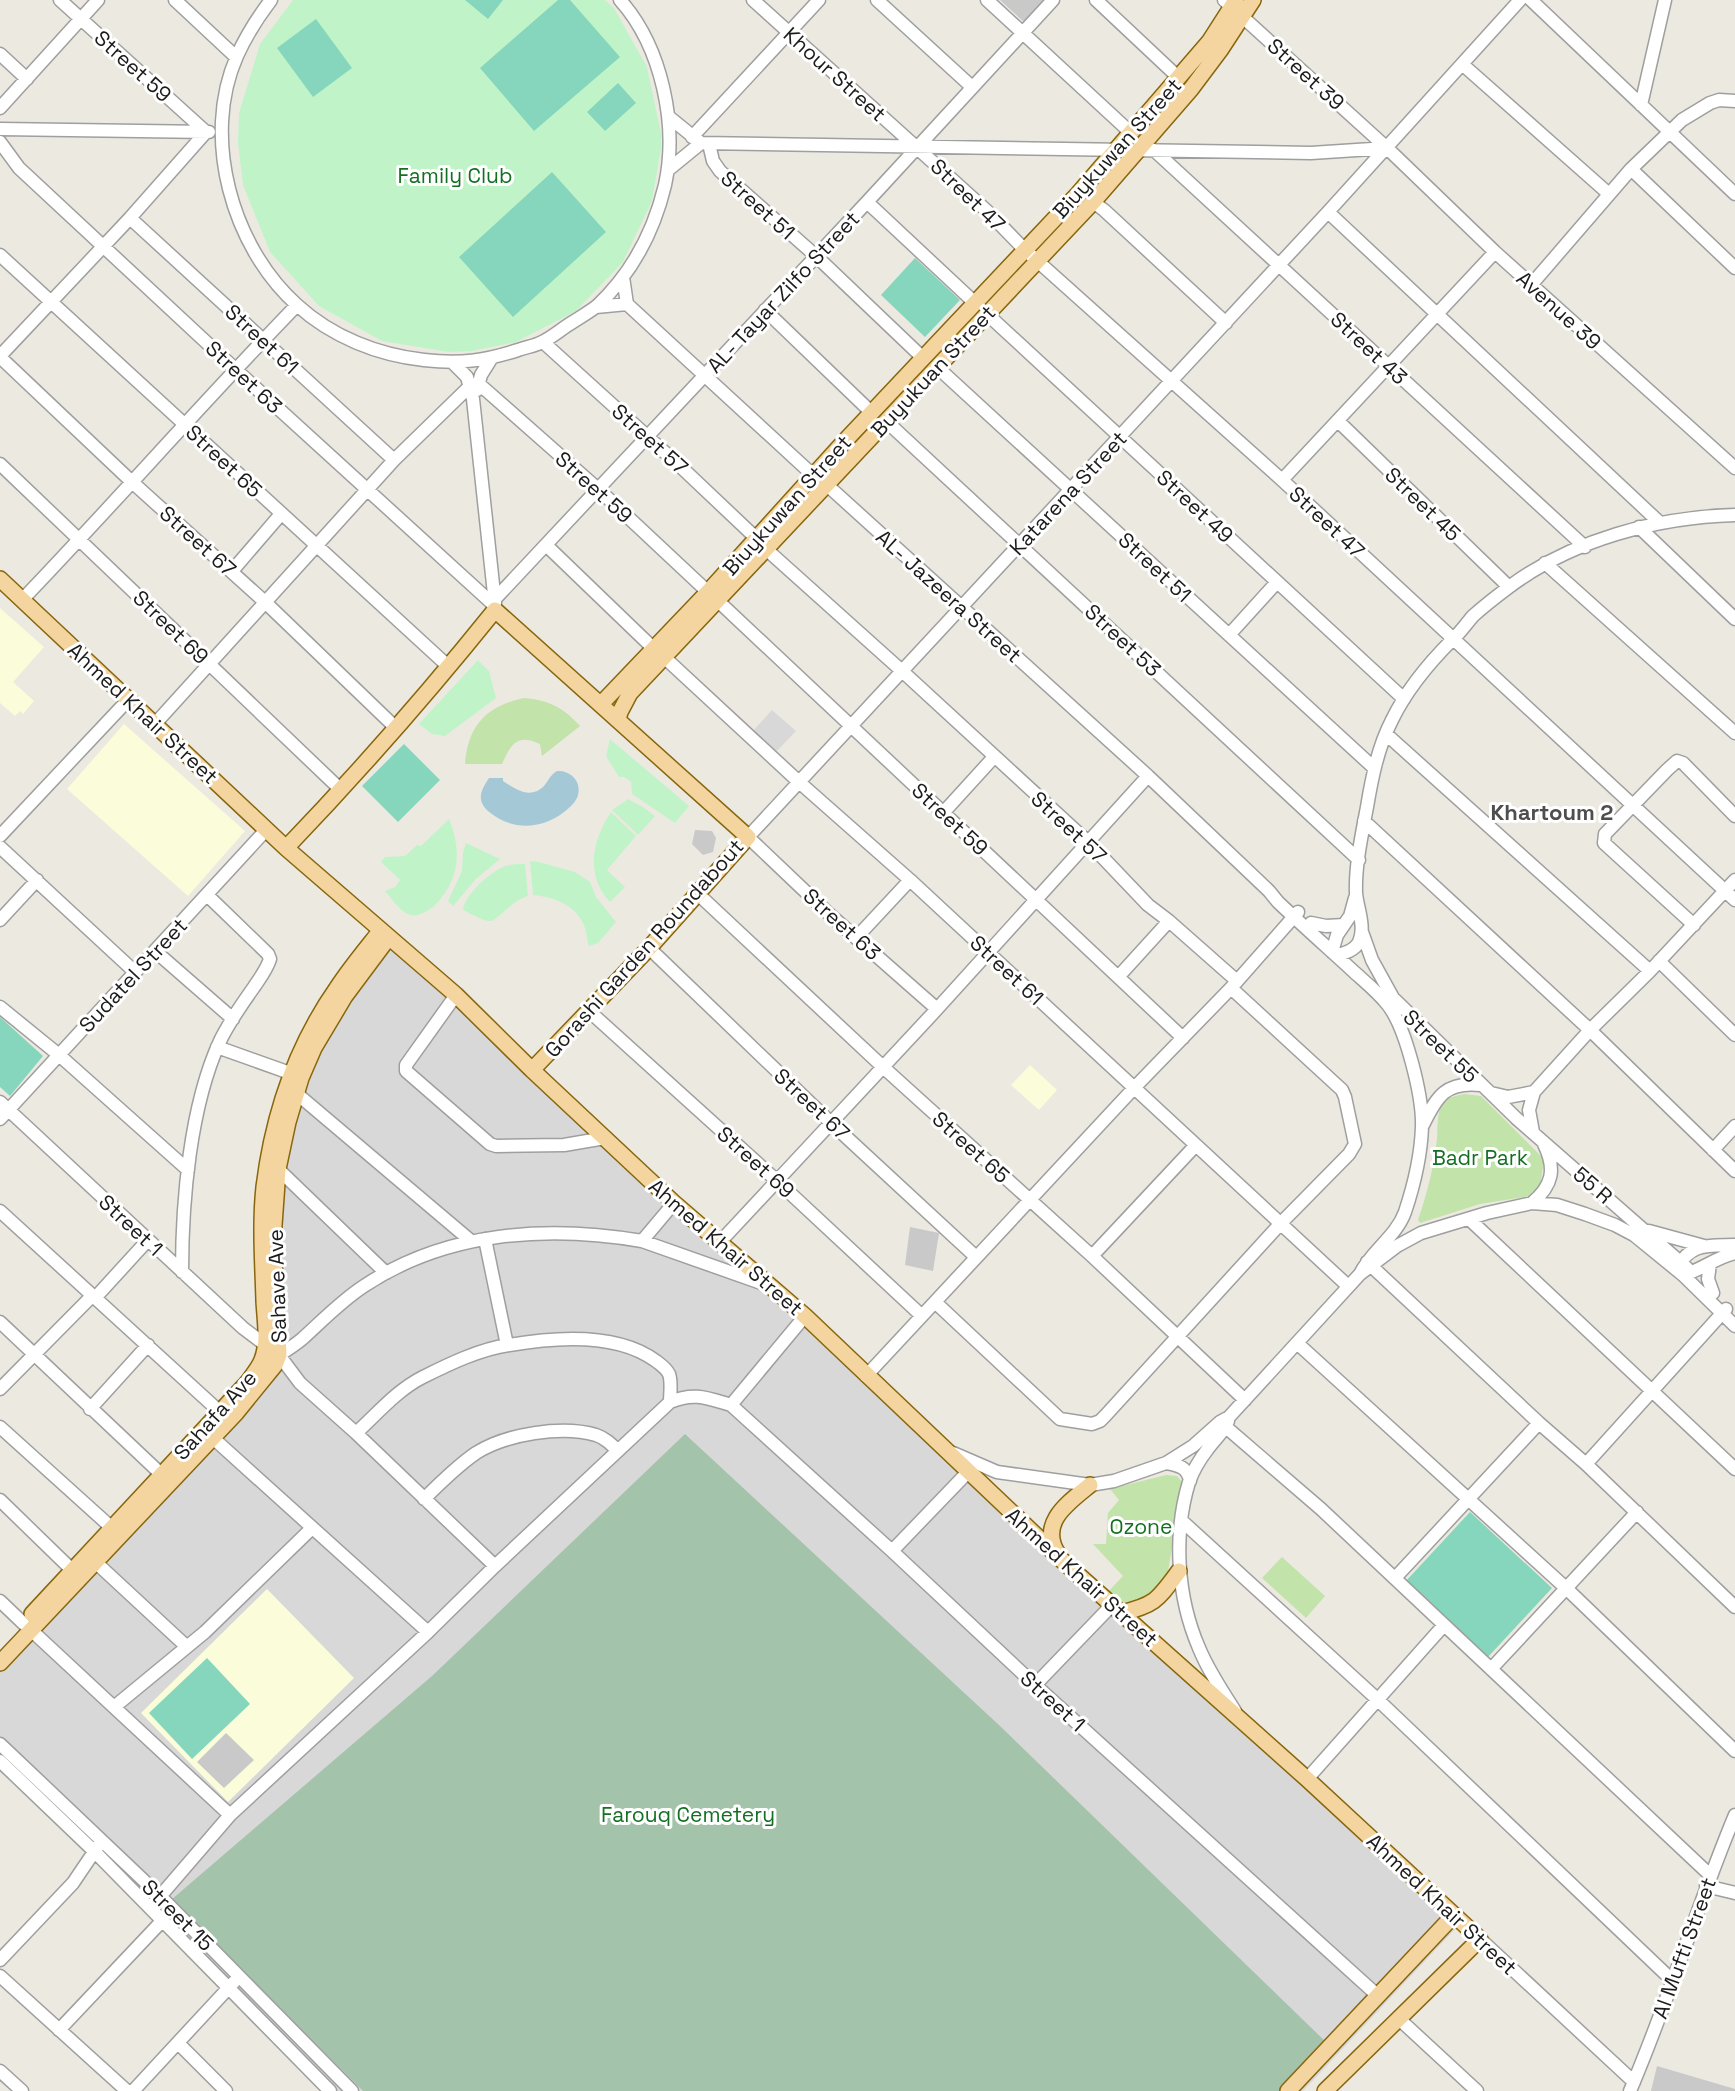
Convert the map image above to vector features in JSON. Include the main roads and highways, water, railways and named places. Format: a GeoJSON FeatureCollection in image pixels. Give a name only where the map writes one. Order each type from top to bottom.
{"type":"FeatureCollection","features":[{"type":"Feature","properties":{"kind":"main road"},"geometry":{"type":"LineString","coordinates":[[1234,6],[1254,0]]}},
{"type":"Feature","properties":{"kind":"main road","name":"Biuykuwan Street"},"geometry":{"type":"LineString","coordinates":[[761,543],[814,476],[923,358],[981,309],[1024,249],[1078,194],[1179,78],[1209,42],[1234,6]]}},
{"type":"Feature","properties":{"kind":"main road","name":"Buyukuan Street"},"geometry":{"type":"LineString","coordinates":[[618,720],[630,693],[659,652],[761,543],[827,485],[937,367],[981,309],[1036,261],[1146,150],[1208,68],[1234,6]]}},
{"type":"Feature","properties":{"kind":"main road","name":"Ahmed Khair Street"},"geometry":{"type":"LineString","coordinates":[[0,579],[286,848]]}},
{"type":"Feature","properties":{"kind":"main road","name":"Gorashi Garden Roundabout"},"geometry":{"type":"LineString","coordinates":[[495,605],[601,705],[748,837],[649,948],[532,1070],[456,995],[286,848],[341,790],[449,667],[495,605]]}},
{"type":"Feature","properties":{"kind":"main road"},"geometry":{"type":"LineString","coordinates":[[601,705],[659,652]]}},
{"type":"Feature","properties":{"kind":"main road","name":"Sahafa Ave"},"geometry":{"type":"LineString","coordinates":[[0,1649],[27,1627],[72,1570],[91,1558],[112,1528],[220,1412],[252,1376],[262,1360],[265,1344],[262,1235],[264,1189],[272,1137],[290,1073],[324,1007],[346,974],[385,934]]}},
{"type":"Feature","properties":{"kind":"main road","name":"Sahave Ave"},"geometry":{"type":"LineString","coordinates":[[0,1663],[27,1627],[91,1558],[213,1438],[275,1365],[279,1355],[273,1239],[278,1169],[296,1093],[314,1048],[333,1013],[385,934]]}},
{"type":"Feature","properties":{"kind":"main road","name":"Ahmed Khair Street"},"geometry":{"type":"LineString","coordinates":[[532,1070],[674,1203],[805,1316],[1065,1563],[1307,1779],[1480,1939],[1325,2091]]}},
{"type":"Feature","properties":{"kind":"main road"},"geometry":{"type":"LineString","coordinates":[[1065,1563],[1051,1541],[1053,1526],[1063,1506],[1090,1485]]}},
{"type":"Feature","properties":{"kind":"main road"},"geometry":{"type":"LineString","coordinates":[[1116,1609],[1144,1608],[1155,1601],[1179,1571]]}},
{"type":"Feature","properties":{"kind":"main road"},"geometry":{"type":"LineString","coordinates":[[1288,2091],[1454,1915]]}},
{"type":"Feature","properties":{"kind":"water"},"geometry":{"type":"Polygon","coordinates":[[[557,771],[562,771],[575,778],[579,787],[578,792],[576,800],[570,807],[546,822],[526,826],[516,825],[497,818],[482,803],[482,791],[489,778],[503,778],[503,781],[518,790],[528,793],[539,790],[557,771]]]}},
{"type":"Feature","properties":{"kind":"district","name":"Khartoum 2"},"geometry":{"type":"Point","coordinates":[1552,812]}},
{"type":"Feature","properties":{"kind":"park label","name":"Family Club"},"geometry":{"type":"Point","coordinates":[455,175]}},
{"type":"Feature","properties":{"kind":"park label","name":"Badr Park"},"geometry":{"type":"Point","coordinates":[1480,1157]}},
{"type":"Feature","properties":{"kind":"park label","name":"Ozone"},"geometry":{"type":"Point","coordinates":[1141,1526]}},
{"type":"Feature","properties":{"kind":"park label","name":"Farouq Cemetery"},"geometry":{"type":"Point","coordinates":[688,1814]}}]}
